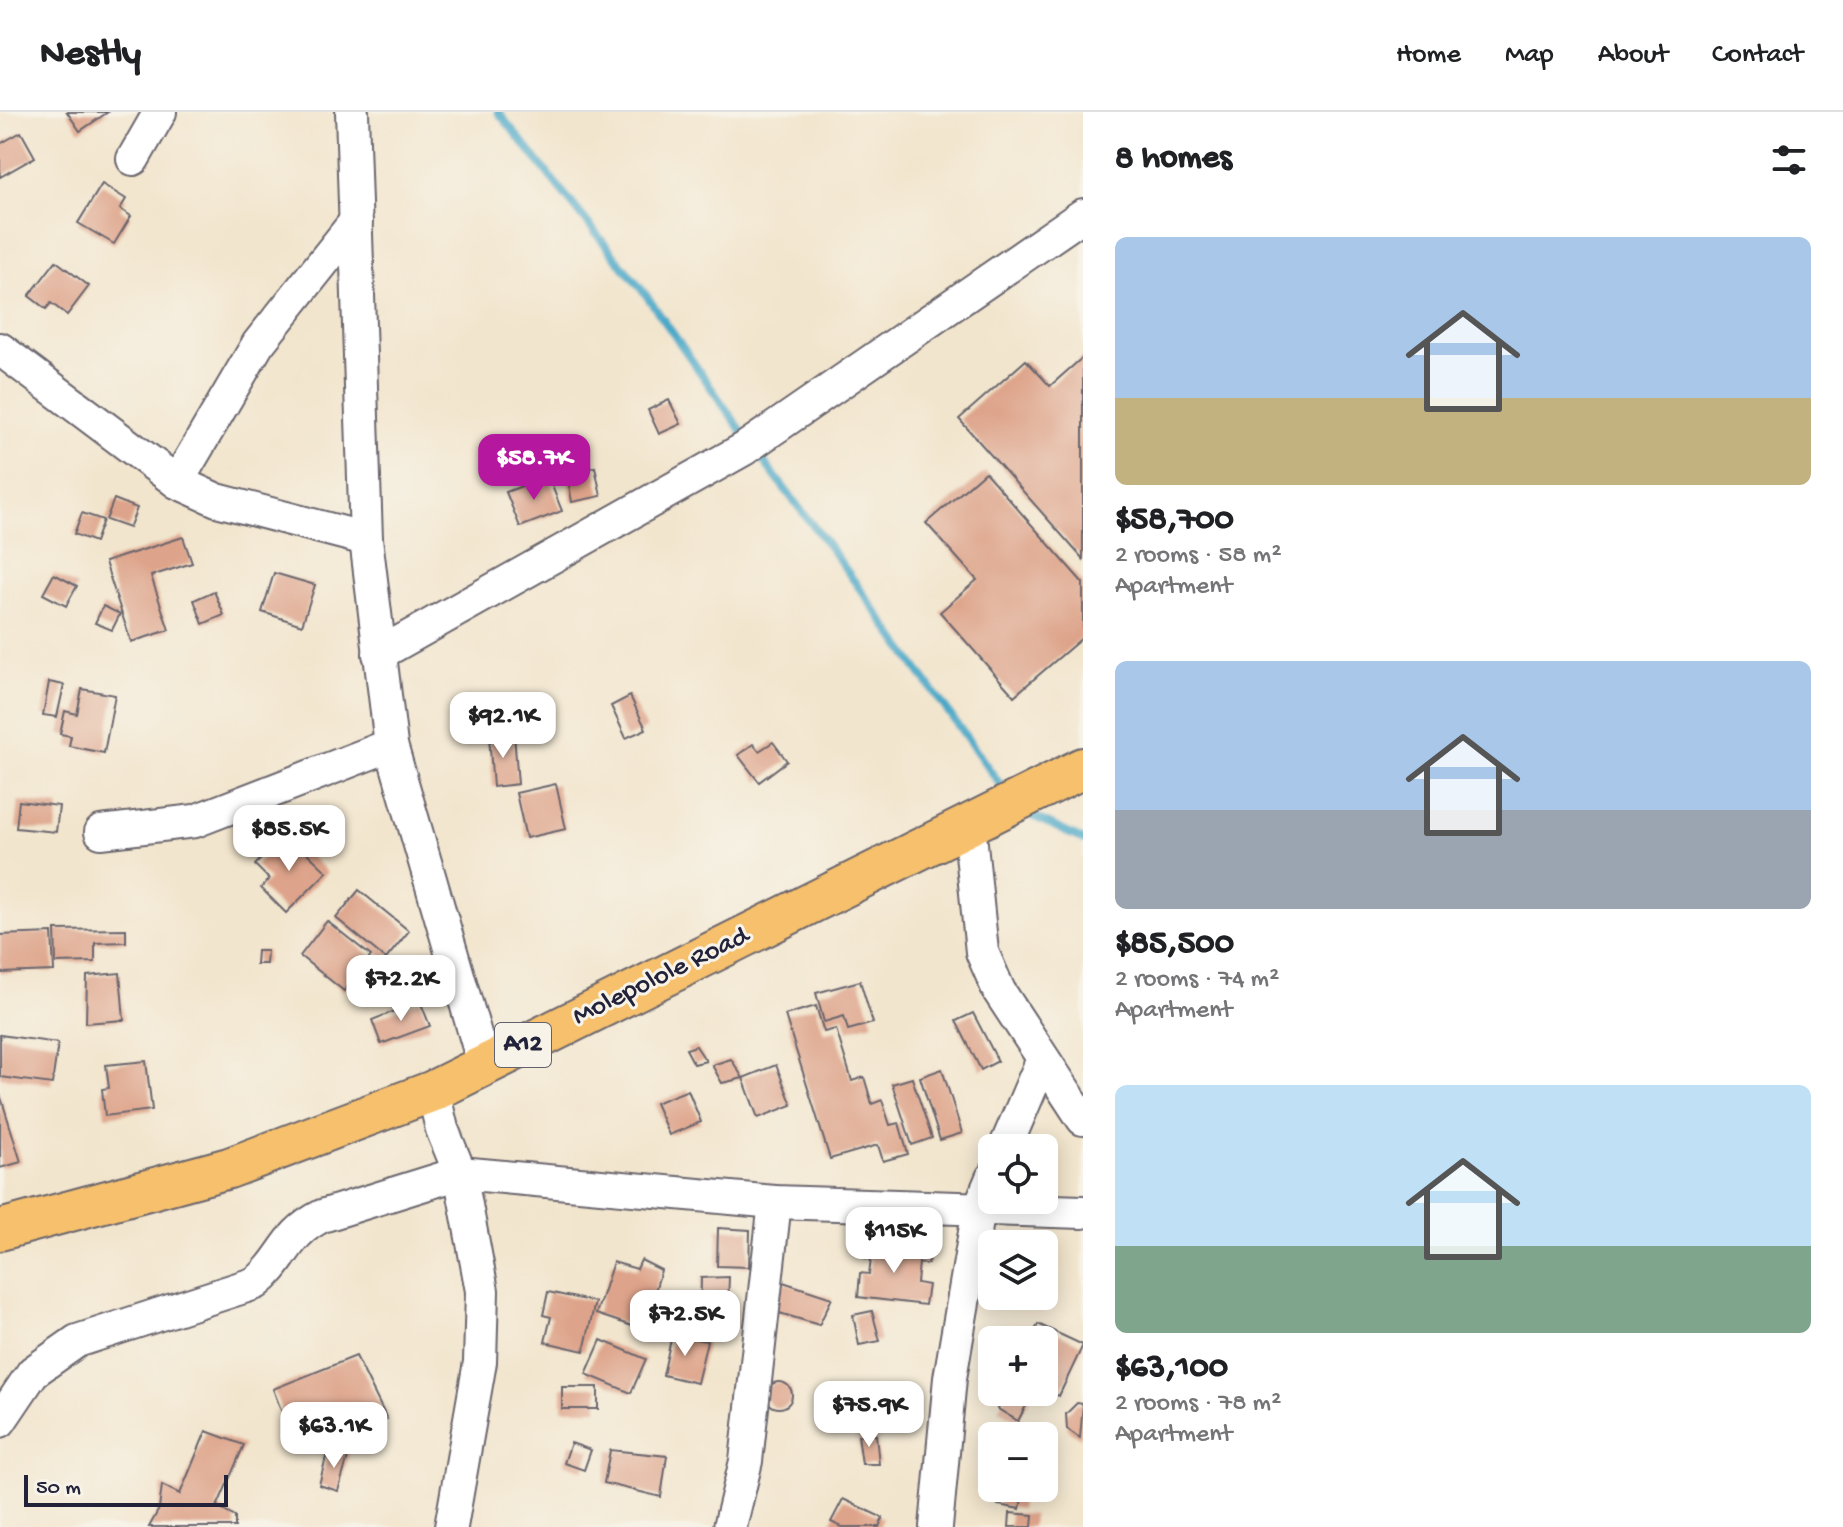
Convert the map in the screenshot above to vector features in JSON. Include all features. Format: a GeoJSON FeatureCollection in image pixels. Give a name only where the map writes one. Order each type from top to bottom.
{"type":"FeatureCollection","features":[{"type":"Feature","properties":{"kind":"main road","name":"Molepolole Road"},"geometry":{"type":"LineString","coordinates":[[0,1230],[229,1168],[433,1091],[1075,772]]}},
{"type":"Feature","properties":{"kind":"street"},"geometry":{"type":"LineString","coordinates":[[133,159],[160,112]]}},
{"type":"Feature","properties":{"kind":"street"},"geometry":{"type":"LineString","coordinates":[[352,112],[366,539],[391,745],[484,1065]]}},
{"type":"Feature","properties":{"kind":"street"},"geometry":{"type":"LineString","coordinates":[[379,654],[744,449],[1083,215]]}},
{"type":"Feature","properties":{"kind":"street"},"geometry":{"type":"LineString","coordinates":[[177,482],[258,344],[356,221]]}},
{"type":"Feature","properties":{"kind":"street"},"geometry":{"type":"LineString","coordinates":[[0,349],[177,482],[217,500],[366,539]]}},
{"type":"Feature","properties":{"kind":"street"},"geometry":{"type":"LineString","coordinates":[[101,832],[195,821],[391,745]]}},
{"type":"Feature","properties":{"kind":"street"},"geometry":{"type":"LineString","coordinates":[[969,824],[982,952],[999,991],[1083,1119]]}},
{"type":"Feature","properties":{"kind":"street"},"geometry":{"type":"LineString","coordinates":[[1011,1134],[1043,1059]]}},
{"type":"Feature","properties":{"kind":"street"},"geometry":{"type":"LineString","coordinates":[[433,1091],[442,1129],[460,1173],[482,1291],[483,1327],[451,1527]]}},
{"type":"Feature","properties":{"kind":"street"},"geometry":{"type":"LineString","coordinates":[[0,1421],[33,1372],[77,1341],[256,1283],[267,1274],[287,1241],[302,1226],[322,1216],[460,1173],[775,1202],[978,1209]]}},
{"type":"Feature","properties":{"kind":"street"},"geometry":{"type":"LineString","coordinates":[[730,1527],[746,1461],[775,1202]]}},
{"type":"Feature","properties":{"kind":"street"},"geometry":{"type":"LineString","coordinates":[[1058,1211],[1083,1212]]}},
{"type":"Feature","properties":{"kind":"street"},"geometry":{"type":"LineString","coordinates":[[936,1527],[950,1378],[978,1214]]}},
{"type":"Feature","properties":{"kind":"building"},"geometry":{"type":"Polygon","coordinates":[[[67,112],[108,112],[80,131],[67,112]]]}},
{"type":"Feature","properties":{"kind":"building"},"geometry":{"type":"Polygon","coordinates":[[[21,132],[35,157],[0,177],[0,144],[21,132]]]}},
{"type":"Feature","properties":{"kind":"building"},"geometry":{"type":"Polygon","coordinates":[[[102,184],[126,199],[120,209],[131,216],[114,244],[78,223],[102,184]]]}},
{"type":"Feature","properties":{"kind":"building"},"geometry":{"type":"Polygon","coordinates":[[[56,261],[89,286],[67,315],[51,303],[46,309],[29,296],[56,261]]]}},
{"type":"Feature","properties":{"kind":"building"},"geometry":{"type":"Polygon","coordinates":[[[1083,357],[1083,559],[959,419],[1026,360],[1050,386],[1083,357]]]}},
{"type":"Feature","properties":{"kind":"building"},"geometry":{"type":"Polygon","coordinates":[[[669,400],[681,424],[659,434],[648,410],[669,400]]]}},
{"type":"Feature","properties":{"kind":"building"},"geometry":{"type":"Polygon","coordinates":[[[595,467],[601,496],[572,502],[567,473],[595,467]]]}},
{"type":"Feature","properties":{"kind":"building"},"geometry":{"type":"Polygon","coordinates":[[[985,472],[1083,583],[1083,637],[1014,696],[940,612],[977,580],[926,523],[985,472]]]}},
{"type":"Feature","properties":{"kind":"building"},"geometry":{"type":"Polygon","coordinates":[[[548,476],[562,511],[520,527],[506,492],[548,476]]]}},
{"type":"Feature","properties":{"kind":"building"},"geometry":{"type":"Polygon","coordinates":[[[114,499],[137,508],[129,528],[106,520],[114,499]]]}},
{"type":"Feature","properties":{"kind":"building"},"geometry":{"type":"Polygon","coordinates":[[[82,513],[103,520],[95,542],[74,534],[82,513]]]}},
{"type":"Feature","properties":{"kind":"building"},"geometry":{"type":"Polygon","coordinates":[[[183,537],[192,563],[151,576],[169,630],[131,642],[105,562],[183,537]]]}},
{"type":"Feature","properties":{"kind":"building"},"geometry":{"type":"Polygon","coordinates":[[[274,573],[315,585],[302,625],[262,612],[274,573]]]}},
{"type":"Feature","properties":{"kind":"building"},"geometry":{"type":"Polygon","coordinates":[[[54,574],[77,586],[66,606],[43,594],[54,574]]]}},
{"type":"Feature","properties":{"kind":"building"},"geometry":{"type":"Polygon","coordinates":[[[214,591],[224,615],[203,624],[194,600],[214,591]]]}},
{"type":"Feature","properties":{"kind":"building"},"geometry":{"type":"Polygon","coordinates":[[[103,606],[120,614],[112,630],[95,623],[103,606]]]}},
{"type":"Feature","properties":{"kind":"building"},"geometry":{"type":"Polygon","coordinates":[[[49,682],[64,685],[57,717],[43,715],[49,682]]]}},
{"type":"Feature","properties":{"kind":"building"},"geometry":{"type":"Polygon","coordinates":[[[82,689],[115,695],[104,753],[69,746],[71,736],[60,734],[65,711],[77,714],[82,689]]]}},
{"type":"Feature","properties":{"kind":"building"},"geometry":{"type":"Polygon","coordinates":[[[630,696],[646,729],[626,738],[611,706],[630,696]]]}},
{"type":"Feature","properties":{"kind":"building"},"geometry":{"type":"Polygon","coordinates":[[[514,734],[518,784],[493,787],[489,736],[514,734]]]}},
{"type":"Feature","properties":{"kind":"building"},"geometry":{"type":"Polygon","coordinates":[[[773,742],[787,761],[759,782],[738,755],[753,744],[759,751],[773,742]]]}},
{"type":"Feature","properties":{"kind":"building"},"geometry":{"type":"Polygon","coordinates":[[[556,784],[566,829],[526,838],[516,793],[556,784]]]}},
{"type":"Feature","properties":{"kind":"building"},"geometry":{"type":"Polygon","coordinates":[[[19,801],[59,806],[56,832],[16,828],[19,801]]]}},
{"type":"Feature","properties":{"kind":"building"},"geometry":{"type":"Polygon","coordinates":[[[286,833],[327,872],[286,913],[261,888],[269,879],[255,865],[286,833]]]}},
{"type":"Feature","properties":{"kind":"building"},"geometry":{"type":"Polygon","coordinates":[[[359,890],[409,931],[386,959],[336,918],[359,890]]]}},
{"type":"Feature","properties":{"kind":"building"},"geometry":{"type":"Polygon","coordinates":[[[327,921],[371,956],[344,991],[300,956],[327,921]]]}},
{"type":"Feature","properties":{"kind":"building"},"geometry":{"type":"Polygon","coordinates":[[[126,929],[126,942],[95,943],[95,962],[56,963],[55,930],[126,929]]]}},
{"type":"Feature","properties":{"kind":"building"},"geometry":{"type":"Polygon","coordinates":[[[52,933],[54,971],[0,973],[0,935],[52,933]]]}},
{"type":"Feature","properties":{"kind":"building"},"geometry":{"type":"Polygon","coordinates":[[[257,951],[267,951],[266,964],[256,964],[257,951]]]}},
{"type":"Feature","properties":{"kind":"building"},"geometry":{"type":"Polygon","coordinates":[[[120,973],[124,1020],[86,1023],[87,976],[120,973]]]}},
{"type":"Feature","properties":{"kind":"building"},"geometry":{"type":"Polygon","coordinates":[[[860,981],[873,1023],[848,1030],[844,1016],[824,1022],[816,993],[860,981]]]}},
{"type":"Feature","properties":{"kind":"building"},"geometry":{"type":"Polygon","coordinates":[[[420,1001],[430,1026],[381,1044],[372,1020],[420,1001]]]}},
{"type":"Feature","properties":{"kind":"building"},"geometry":{"type":"Polygon","coordinates":[[[816,1006],[824,1032],[836,1029],[852,1081],[864,1077],[872,1104],[882,1100],[890,1125],[899,1123],[908,1154],[883,1161],[878,1145],[830,1159],[785,1015],[816,1006]]]}},
{"type":"Feature","properties":{"kind":"building"},"geometry":{"type":"Polygon","coordinates":[[[973,1013],[998,1061],[981,1070],[956,1021],[973,1013]]]}},
{"type":"Feature","properties":{"kind":"building"},"geometry":{"type":"Polygon","coordinates":[[[0,1035],[58,1043],[52,1084],[0,1077],[0,1035]]]}},
{"type":"Feature","properties":{"kind":"building"},"geometry":{"type":"Polygon","coordinates":[[[696,1046],[706,1061],[694,1064],[686,1049],[696,1046]]]}},
{"type":"Feature","properties":{"kind":"building"},"geometry":{"type":"Polygon","coordinates":[[[731,1059],[743,1078],[722,1083],[712,1065],[731,1059]]]}},
{"type":"Feature","properties":{"kind":"building"},"geometry":{"type":"Polygon","coordinates":[[[146,1061],[152,1110],[105,1116],[102,1089],[109,1088],[106,1065],[146,1061]]]}},
{"type":"Feature","properties":{"kind":"building"},"geometry":{"type":"Polygon","coordinates":[[[776,1065],[792,1105],[758,1118],[743,1078],[776,1065]]]}},
{"type":"Feature","properties":{"kind":"building"},"geometry":{"type":"Polygon","coordinates":[[[942,1069],[962,1133],[940,1140],[920,1077],[942,1069]]]}},
{"type":"Feature","properties":{"kind":"building"},"geometry":{"type":"Polygon","coordinates":[[[912,1078],[932,1138],[912,1145],[892,1084],[912,1078]]]}},
{"type":"Feature","properties":{"kind":"building"},"geometry":{"type":"Polygon","coordinates":[[[688,1090],[701,1122],[669,1135],[655,1103],[688,1090]]]}},
{"type":"Feature","properties":{"kind":"building"},"geometry":{"type":"Polygon","coordinates":[[[0,1094],[21,1162],[0,1168],[0,1094]]]}},
{"type":"Feature","properties":{"kind":"building"},"geometry":{"type":"Polygon","coordinates":[[[718,1228],[750,1230],[749,1267],[717,1266],[718,1228]]]}},
{"type":"Feature","properties":{"kind":"building"},"geometry":{"type":"Polygon","coordinates":[[[865,1245],[930,1252],[928,1264],[919,1263],[917,1283],[928,1285],[925,1305],[858,1297],[860,1273],[869,1274],[871,1259],[864,1258],[865,1245]]]}},
{"type":"Feature","properties":{"kind":"building"},"geometry":{"type":"Polygon","coordinates":[[[641,1260],[661,1270],[644,1330],[596,1314],[613,1262],[637,1269],[641,1260]]]}},
{"type":"Feature","properties":{"kind":"building"},"geometry":{"type":"Polygon","coordinates":[[[729,1277],[727,1324],[700,1323],[701,1278],[729,1277]]]}},
{"type":"Feature","properties":{"kind":"building"},"geometry":{"type":"Polygon","coordinates":[[[783,1282],[832,1298],[819,1325],[773,1311],[783,1282]]]}},
{"type":"Feature","properties":{"kind":"building"},"geometry":{"type":"Polygon","coordinates":[[[548,1292],[595,1302],[584,1351],[545,1342],[551,1317],[543,1315],[548,1292]]]}},
{"type":"Feature","properties":{"kind":"building"},"geometry":{"type":"Polygon","coordinates":[[[872,1311],[880,1341],[859,1345],[853,1315],[872,1311]]]}},
{"type":"Feature","properties":{"kind":"building"},"geometry":{"type":"Polygon","coordinates":[[[1058,1333],[1083,1345],[1058,1396],[1058,1333]]]}},
{"type":"Feature","properties":{"kind":"building"},"geometry":{"type":"Polygon","coordinates":[[[672,1335],[707,1341],[697,1383],[663,1375],[672,1335]]]}},
{"type":"Feature","properties":{"kind":"building"},"geometry":{"type":"Polygon","coordinates":[[[601,1340],[646,1359],[631,1393],[586,1374],[601,1340]]]}},
{"type":"Feature","properties":{"kind":"building"},"geometry":{"type":"Polygon","coordinates":[[[356,1356],[387,1419],[297,1451],[273,1389],[356,1356]]]}},
{"type":"Feature","properties":{"kind":"building"},"geometry":{"type":"Polygon","coordinates":[[[779,1382],[788,1386],[792,1395],[788,1404],[779,1408],[770,1404],[766,1395],[770,1386],[779,1382]]]}},
{"type":"Feature","properties":{"kind":"building"},"geometry":{"type":"Polygon","coordinates":[[[562,1387],[598,1387],[598,1409],[562,1409],[562,1387]]]}},
{"type":"Feature","properties":{"kind":"building"},"geometry":{"type":"Polygon","coordinates":[[[1077,1403],[1083,1404],[1080,1438],[1067,1429],[1066,1414],[1077,1403]]]}},
{"type":"Feature","properties":{"kind":"building"},"geometry":{"type":"Polygon","coordinates":[[[1000,1406],[1026,1406],[1018,1421],[998,1409],[1000,1406]]]}},
{"type":"Feature","properties":{"kind":"building"},"geometry":{"type":"Polygon","coordinates":[[[206,1431],[244,1445],[217,1507],[235,1517],[235,1527],[149,1527],[159,1509],[162,1485],[180,1494],[206,1431]]]}},
{"type":"Feature","properties":{"kind":"building"},"geometry":{"type":"Polygon","coordinates":[[[858,1435],[876,1435],[879,1464],[862,1464],[858,1435]]]}},
{"type":"Feature","properties":{"kind":"building"},"geometry":{"type":"Polygon","coordinates":[[[571,1443],[591,1450],[584,1470],[564,1463],[571,1443]]]}},
{"type":"Feature","properties":{"kind":"building"},"geometry":{"type":"Polygon","coordinates":[[[328,1449],[349,1454],[338,1491],[319,1485],[328,1449]]]}},
{"type":"Feature","properties":{"kind":"building"},"geometry":{"type":"Polygon","coordinates":[[[610,1450],[667,1456],[661,1497],[604,1483],[610,1450]]]}},
{"type":"Feature","properties":{"kind":"building"},"geometry":{"type":"Polygon","coordinates":[[[843,1499],[883,1518],[879,1527],[842,1527],[831,1522],[843,1499]]]}},
{"type":"Feature","properties":{"kind":"building"},"geometry":{"type":"Polygon","coordinates":[[[999,1502],[1021,1502],[1020,1509],[998,1505],[999,1502]]]}},
{"type":"Feature","properties":{"kind":"building"},"geometry":{"type":"Polygon","coordinates":[[[1010,1513],[1033,1515],[1032,1527],[1009,1527],[1010,1513]]]}},
{"type":"Feature","properties":{"kind":"waterway"},"geometry":{"type":"LineString","coordinates":[[498,112],[646,295],[747,439]]}},
{"type":"Feature","properties":{"kind":"waterway"},"geometry":{"type":"LineString","coordinates":[[755,450],[837,557],[1007,794]]}},
{"type":"Feature","properties":{"kind":"waterway"},"geometry":{"type":"LineString","coordinates":[[1024,812],[1083,840]]}}]}
